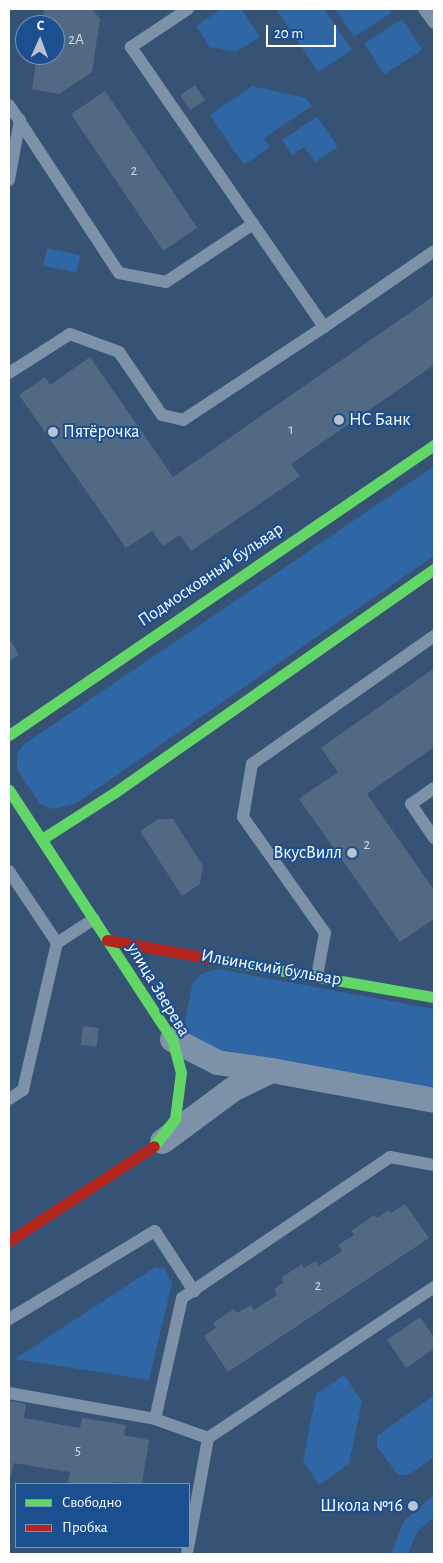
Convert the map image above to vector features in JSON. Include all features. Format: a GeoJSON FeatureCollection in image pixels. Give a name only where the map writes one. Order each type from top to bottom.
{"type":"FeatureCollection","features":[{"type":"Feature","properties":{"kind":"street","name":"Подмосковный бульвар"},"geometry":{"type":"LineString","coordinates":[[9,735],[434,445]]}},
{"type":"Feature","properties":{"kind":"street"},"geometry":{"type":"LineString","coordinates":[[42,839],[114,792],[434,569]]}},
{"type":"Feature","properties":{"kind":"street","name":"улица Зверева"},"geometry":{"type":"LineString","coordinates":[[9,790],[172,1040],[180,1072],[180,1096],[175,1119],[160,1142],[9,1241]]}},
{"type":"Feature","properties":{"kind":"street","name":"Ильинский бульвар"},"geometry":{"type":"LineString","coordinates":[[107,940],[434,997]]}},
{"type":"Feature","properties":{"kind":"street"},"geometry":{"type":"LineString","coordinates":[[172,1040],[217,1062],[434,1100]]}},
{"type":"Feature","properties":{"kind":"street"},"geometry":{"type":"LineString","coordinates":[[160,1142],[232,1089],[271,1070]]}},
{"type":"Feature","properties":{"kind":"lane"},"geometry":{"type":"LineString","coordinates":[[188,9],[131,47],[324,327]]}},
{"type":"Feature","properties":{"kind":"lane"},"geometry":{"type":"LineString","coordinates":[[424,9],[434,23]]}},
{"type":"Feature","properties":{"kind":"lane"},"geometry":{"type":"LineString","coordinates":[[9,105],[119,274],[166,282],[253,224]]}},
{"type":"Feature","properties":{"kind":"lane"},"geometry":{"type":"LineString","coordinates":[[9,180],[20,120]]}},
{"type":"Feature","properties":{"kind":"lane"},"geometry":{"type":"LineString","coordinates":[[9,373],[70,334],[119,352],[162,415],[183,420],[324,327],[434,251]]}},
{"type":"Feature","properties":{"kind":"lane"},"geometry":{"type":"LineString","coordinates":[[317,976],[325,933],[243,817],[252,764],[434,636]]}},
{"type":"Feature","properties":{"kind":"lane"},"geometry":{"type":"LineString","coordinates":[[434,788],[411,804],[434,838]]}},
{"type":"Feature","properties":{"kind":"lane"},"geometry":{"type":"LineString","coordinates":[[9,871],[57,943]]}},
{"type":"Feature","properties":{"kind":"lane"},"geometry":{"type":"LineString","coordinates":[[9,1099],[23,1090],[57,943],[94,919]]}},
{"type":"Feature","properties":{"kind":"lane"},"geometry":{"type":"LineString","coordinates":[[155,1419],[182,1298],[390,1157],[434,1165]]}},
{"type":"Feature","properties":{"kind":"lane"},"geometry":{"type":"LineString","coordinates":[[9,1320],[155,1231],[194,1290]]}},
{"type":"Feature","properties":{"kind":"lane"},"geometry":{"type":"LineString","coordinates":[[190,1537],[208,1438],[434,1286]]}},
{"type":"Feature","properties":{"kind":"lane"},"geometry":{"type":"LineString","coordinates":[[9,1393],[155,1419],[208,1438]]}},
{"type":"Feature","properties":{"kind":"shaded area"},"geometry":{"type":"Polygon","coordinates":[[[221,9],[241,9],[260,37],[236,52],[210,47],[196,26],[221,9]]]}},
{"type":"Feature","properties":{"kind":"shaded area"},"geometry":{"type":"Polygon","coordinates":[[[276,9],[324,9],[352,50],[318,72],[276,9]]]}},
{"type":"Feature","properties":{"kind":"shaded area"},"geometry":{"type":"Polygon","coordinates":[[[335,9],[389,9],[391,13],[354,37],[335,9]]]}},
{"type":"Feature","properties":{"kind":"shaded area"},"geometry":{"type":"Polygon","coordinates":[[[402,19],[422,50],[384,75],[364,44],[402,19]]]}},
{"type":"Feature","properties":{"kind":"shaded area"},"geometry":{"type":"Polygon","coordinates":[[[252,86],[306,98],[312,106],[264,138],[270,147],[244,165],[210,115],[252,86]]]}},
{"type":"Feature","properties":{"kind":"shaded area"},"geometry":{"type":"Polygon","coordinates":[[[317,117],[338,147],[315,162],[304,147],[292,155],[282,140],[317,117]]]}},
{"type":"Feature","properties":{"kind":"shaded area"},"geometry":{"type":"Polygon","coordinates":[[[47,248],[80,255],[77,273],[43,266],[47,248]]]}},
{"type":"Feature","properties":{"kind":"shaded area"},"geometry":{"type":"Polygon","coordinates":[[[434,466],[434,556],[75,804],[52,809],[40,804],[17,769],[17,754],[23,745],[434,466]]]}},
{"type":"Feature","properties":{"kind":"shaded area"},"geometry":{"type":"Polygon","coordinates":[[[218,969],[434,1009],[434,1089],[208,1047],[191,1038],[185,1022],[192,985],[202,973],[218,969]]]}},
{"type":"Feature","properties":{"kind":"shaded area"},"geometry":{"type":"Polygon","coordinates":[[[155,1267],[164,1268],[172,1283],[149,1380],[15,1359],[155,1267]]]}},
{"type":"Feature","properties":{"kind":"shaded area"},"geometry":{"type":"Polygon","coordinates":[[[344,1375],[362,1401],[349,1464],[319,1485],[303,1461],[316,1394],[344,1375]]]}},
{"type":"Feature","properties":{"kind":"shaded area"},"geometry":{"type":"Polygon","coordinates":[[[434,1395],[434,1457],[409,1475],[398,1475],[377,1447],[377,1436],[434,1395]]]}},
{"type":"Feature","properties":{"kind":"shaded area"},"geometry":{"type":"Polygon","coordinates":[[[434,1495],[434,1517],[417,1532],[408,1554],[391,1554],[404,1521],[434,1495]]]}},
{"type":"Feature","properties":{"kind":"building"},"geometry":{"type":"Polygon","coordinates":[[[44,9],[92,9],[100,19],[92,72],[59,94],[32,89],[36,65],[65,65],[65,15],[43,15],[44,9]]]}},
{"type":"Feature","properties":{"kind":"building"},"geometry":{"type":"Polygon","coordinates":[[[195,85],[205,100],[190,110],[180,95],[195,85]]]}},
{"type":"Feature","properties":{"kind":"building"},"geometry":{"type":"Polygon","coordinates":[[[105,91],[197,228],[163,251],[71,114],[105,91]]]}},
{"type":"Feature","properties":{"kind":"building"},"geometry":{"type":"Polygon","coordinates":[[[434,296],[434,365],[291,464],[300,476],[191,551],[180,535],[163,546],[152,531],[126,548],[19,395],[45,377],[50,385],[90,357],[173,477],[434,296]]]}},
{"type":"Feature","properties":{"kind":"building"},"geometry":{"type":"Polygon","coordinates":[[[9,638],[19,655],[9,661],[9,638]]]}},
{"type":"Feature","properties":{"kind":"building"},"geometry":{"type":"Polygon","coordinates":[[[434,668],[434,747],[367,794],[434,890],[434,919],[400,942],[299,799],[338,772],[321,748],[434,668]]]}},
{"type":"Feature","properties":{"kind":"building"},"geometry":{"type":"Polygon","coordinates":[[[158,819],[173,819],[203,866],[200,884],[182,896],[140,831],[158,819]]]}},
{"type":"Feature","properties":{"kind":"building"},"geometry":{"type":"Polygon","coordinates":[[[83,1026],[99,1028],[97,1047],[81,1045],[83,1026]]]}},
{"type":"Feature","properties":{"kind":"building"},"geometry":{"type":"Polygon","coordinates":[[[405,1204],[429,1238],[228,1372],[204,1336],[216,1328],[213,1323],[234,1309],[237,1313],[251,1305],[254,1310],[277,1295],[274,1289],[284,1282],[281,1278],[302,1264],[304,1268],[316,1261],[319,1266],[342,1251],[338,1245],[354,1235],[351,1231],[374,1215],[377,1218],[389,1210],[391,1213],[405,1204]]]}},
{"type":"Feature","properties":{"kind":"building"},"geometry":{"type":"Polygon","coordinates":[[[420,1317],[434,1337],[434,1349],[406,1368],[387,1340],[420,1317]]]}},
{"type":"Feature","properties":{"kind":"building"},"geometry":{"type":"Polygon","coordinates":[[[9,1401],[26,1404],[24,1418],[80,1428],[82,1418],[126,1425],[124,1435],[149,1440],[142,1483],[68,1483],[70,1472],[14,1463],[11,1476],[9,1475],[9,1401]]]}},
{"type":"Feature","properties":{"kind":"traffic: fast"},"geometry":{"type":"LineString","coordinates":[[9,735],[434,445]]}},
{"type":"Feature","properties":{"kind":"traffic: fast"},"geometry":{"type":"LineString","coordinates":[[42,839],[114,793],[434,569]]}},
{"type":"Feature","properties":{"kind":"traffic: fast"},"geometry":{"type":"LineString","coordinates":[[9,790],[172,1039],[181,1072],[175,1119],[154,1146]]}},
{"type":"Feature","properties":{"kind":"traffic: fast"},"geometry":{"type":"LineString","coordinates":[[221,960],[434,997]]}},
{"type":"Feature","properties":{"kind":"traffic: jam"},"geometry":{"type":"LineString","coordinates":[[107,940],[221,960]]}},
{"type":"Feature","properties":{"kind":"traffic: jam"},"geometry":{"type":"LineString","coordinates":[[9,1241],[154,1146]]}},
{"type":"Feature","properties":{"kind":"place","name":"НС Банк"},"geometry":{"type":"Point","coordinates":[339,420]}},
{"type":"Feature","properties":{"kind":"place","name":"Пятёрочка"},"geometry":{"type":"Point","coordinates":[53,432]}},
{"type":"Feature","properties":{"kind":"place","name":"ВкусВилл"},"geometry":{"type":"Point","coordinates":[352,853]}},
{"type":"Feature","properties":{"kind":"place","name":"Школа №16"},"geometry":{"type":"Point","coordinates":[413,1506]}}]}
